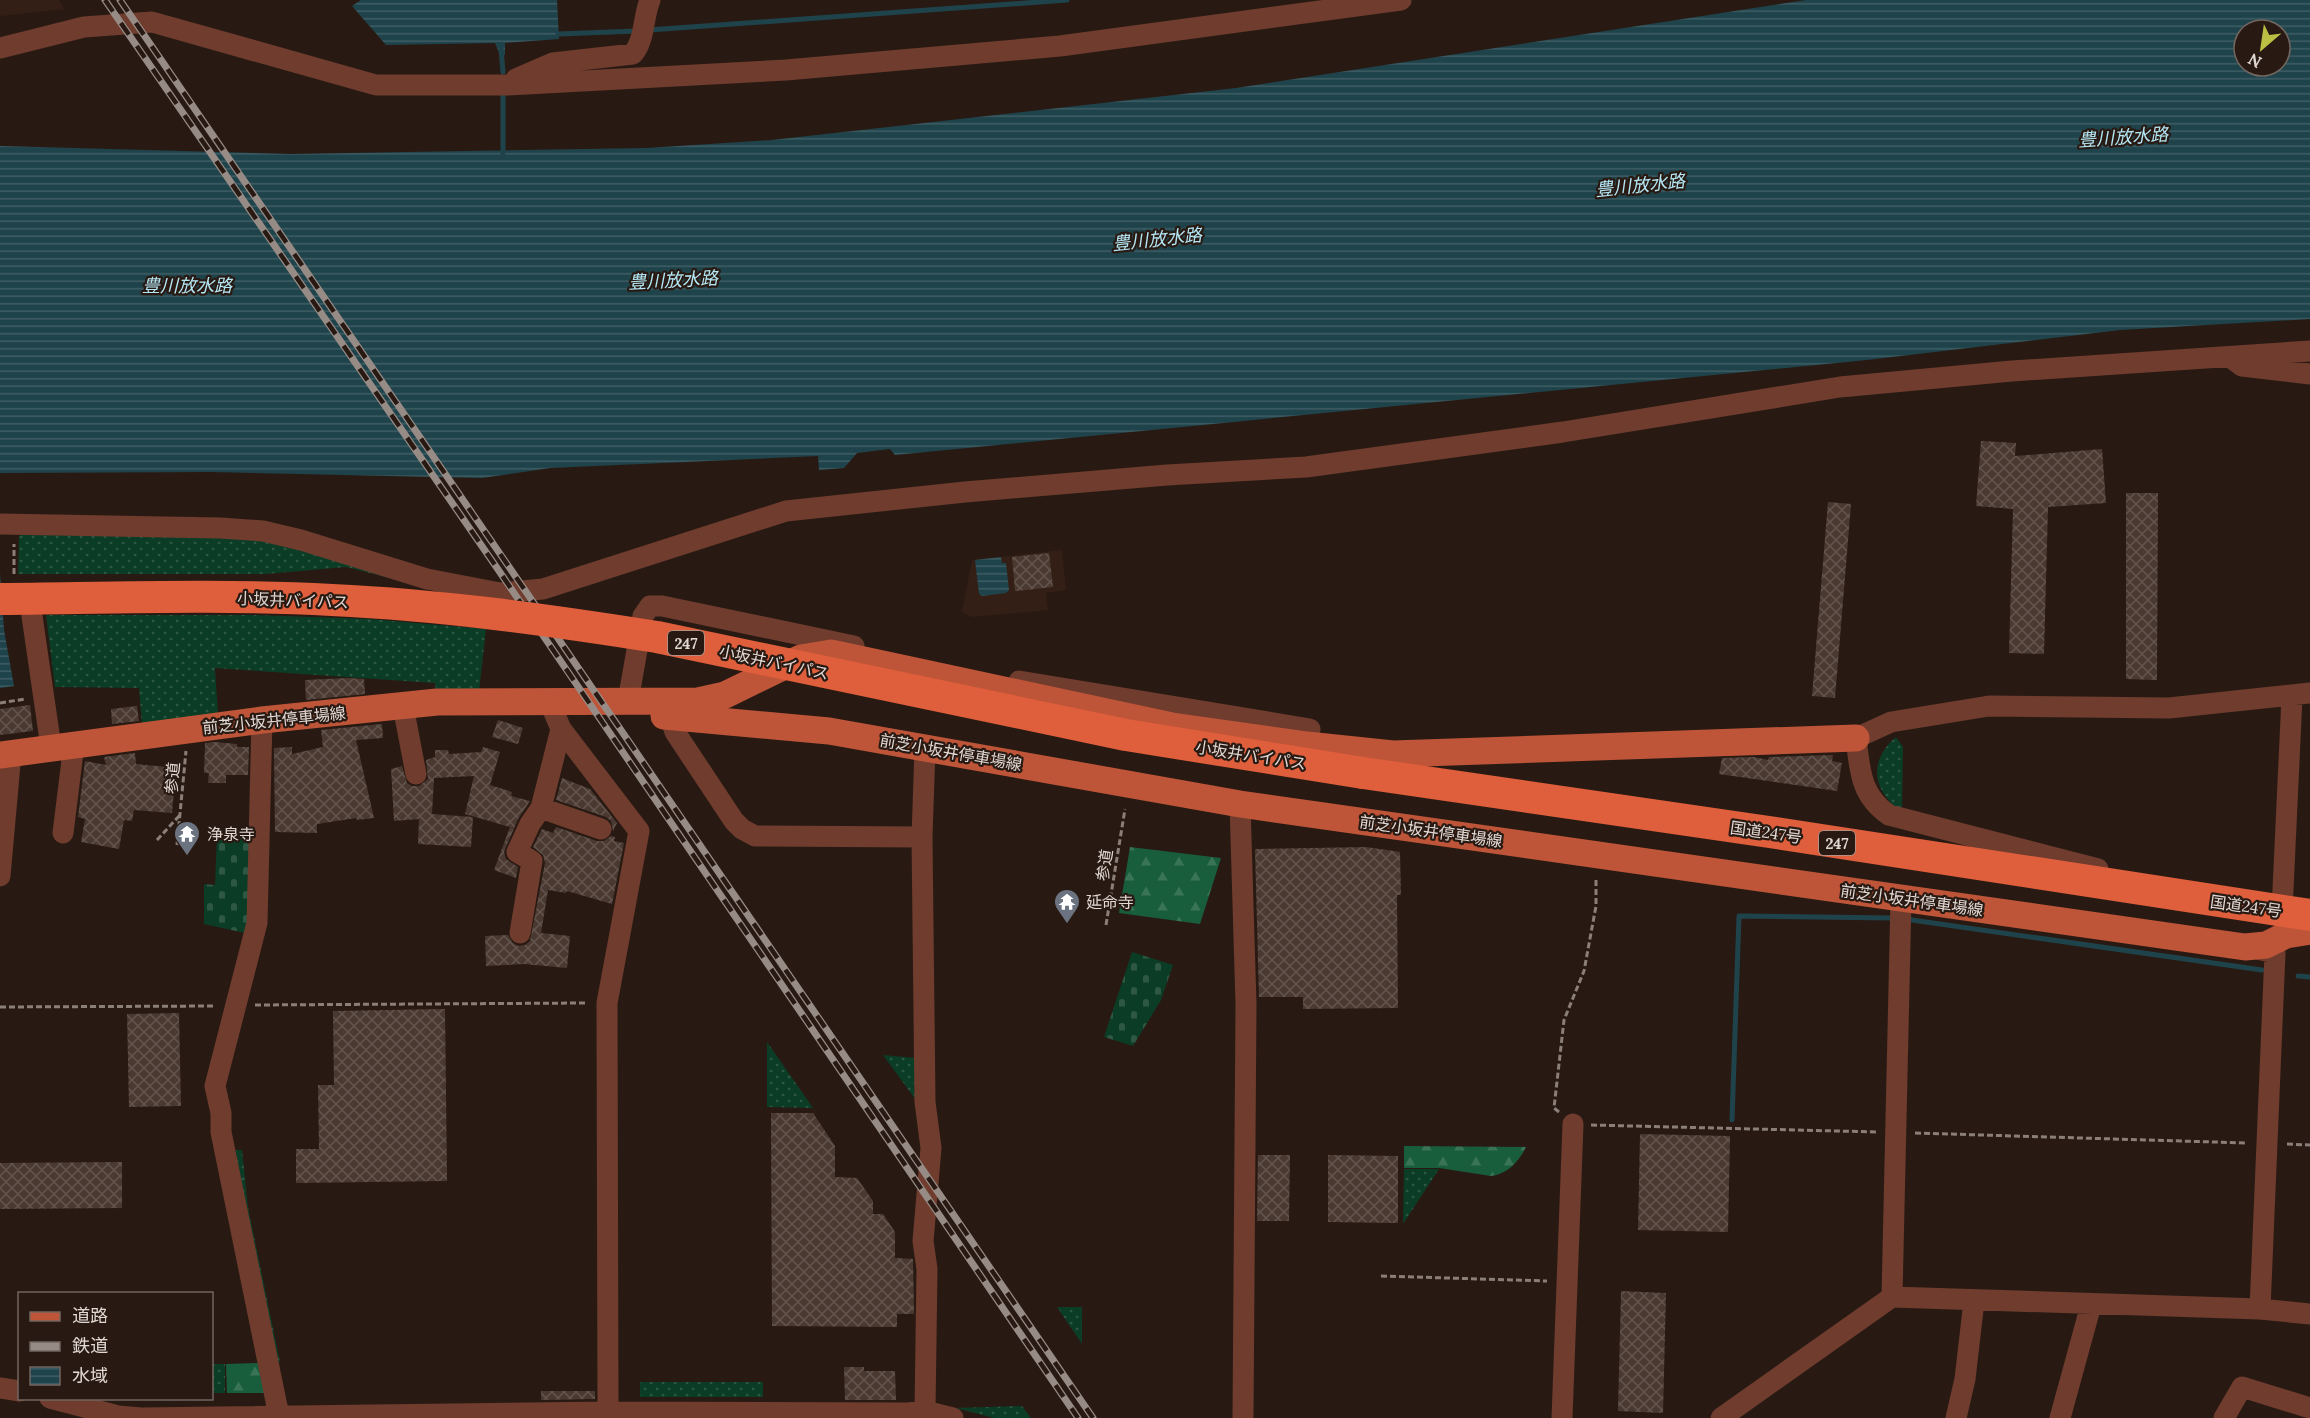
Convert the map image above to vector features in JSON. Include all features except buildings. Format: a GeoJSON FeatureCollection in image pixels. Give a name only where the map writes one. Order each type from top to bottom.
{"type":"FeatureCollection","features":[{"type":"Feature","properties":{"kind":"highway","name":"小坂井バイパス"},"geometry":{"type":"LineString","coordinates":[[7,587],[186,597],[333,600],[589,626],[657,637],[1126,735],[1363,774]]}},
{"type":"Feature","properties":{"kind":"highway","name":"国道247号"},"geometry":{"type":"LineString","coordinates":[[1363,774],[1776,833],[2296,913]]}},
{"type":"Feature","properties":{"kind":"main road","name":"前芝小坂井停車場線"},"geometry":{"type":"LineString","coordinates":[[6,754],[262,720],[403,706],[481,701],[550,703],[698,701],[725,694],[801,658],[831,653],[1172,726],[1307,745],[1393,754],[1856,738]]}},
{"type":"Feature","properties":{"kind":"main road","name":"前芝小坂井停車場線"},"geometry":{"type":"LineString","coordinates":[[550,703],[670,717],[829,731],[1240,804],[2245,947],[2266,945],[2286,934],[2310,931]]}},
{"type":"Feature","properties":{"kind":"street"},"geometry":{"type":"LineString","coordinates":[[508,85],[521,76],[553,63],[633,54],[639,47],[645,13],[650,0]]}},
{"type":"Feature","properties":{"kind":"street"},"geometry":{"type":"LineString","coordinates":[[0,48],[84,27],[152,22],[376,85],[508,85],[786,70],[1060,46],[1401,0]]}},
{"type":"Feature","properties":{"kind":"street"},"geometry":{"type":"LineString","coordinates":[[7,524],[220,528],[262,531],[302,540],[427,579],[500,593],[543,589],[786,510],[1167,475],[1306,467],[1563,432],[1840,387],[2012,371],[2310,351]]}},
{"type":"Feature","properties":{"kind":"street"},"geometry":{"type":"LineString","coordinates":[[2228,357],[2242,366],[2310,374]]}},
{"type":"Feature","properties":{"kind":"street"},"geometry":{"type":"LineString","coordinates":[[628,701],[643,616],[650,606],[662,606],[1021,681],[1311,729],[1307,745]]}},
{"type":"Feature","properties":{"kind":"street"},"geometry":{"type":"LineString","coordinates":[[32,616],[63,746],[63,833]]}},
{"type":"Feature","properties":{"kind":"street"},"geometry":{"type":"LineString","coordinates":[[2193,898],[2178,884],[2090,867],[1889,815],[1878,807],[1867,794],[1860,770],[1856,738],[1891,722],[1989,706],[2169,708],[2301,695],[2296,913]]}},
{"type":"Feature","properties":{"kind":"street"},"geometry":{"type":"LineString","coordinates":[[550,703],[561,729],[639,831],[607,1003],[608,1412]]}},
{"type":"Feature","properties":{"kind":"street"},"geometry":{"type":"LineString","coordinates":[[403,706],[416,774]]}},
{"type":"Feature","properties":{"kind":"street"},"geometry":{"type":"LineString","coordinates":[[670,717],[675,732],[734,822],[755,836],[922,837]]}},
{"type":"Feature","properties":{"kind":"street"},"geometry":{"type":"LineString","coordinates":[[262,720],[257,923],[215,1086],[221,1113],[221,1132],[284,1417]]}},
{"type":"Feature","properties":{"kind":"street"},"geometry":{"type":"LineString","coordinates":[[520,933],[532,861],[517,852],[530,824],[541,808],[561,729]]}},
{"type":"Feature","properties":{"kind":"street"},"geometry":{"type":"LineString","coordinates":[[914,1414],[927,1269],[923,1240],[931,1148],[925,1102],[922,837],[925,748]]}},
{"type":"Feature","properties":{"kind":"street"},"geometry":{"type":"LineString","coordinates":[[0,876],[6,754]]}},
{"type":"Feature","properties":{"kind":"street"},"geometry":{"type":"LineString","coordinates":[[1240,804],[1246,1004],[1243,1418]]}},
{"type":"Feature","properties":{"kind":"street"},"geometry":{"type":"LineString","coordinates":[[541,808],[601,829]]}},
{"type":"Feature","properties":{"kind":"street"},"geometry":{"type":"LineString","coordinates":[[1892,1297],[1901,898]]}},
{"type":"Feature","properties":{"kind":"street"},"geometry":{"type":"LineString","coordinates":[[2245,947],[2275,953],[2260,1309]]}},
{"type":"Feature","properties":{"kind":"street"},"geometry":{"type":"LineString","coordinates":[[1562,1418],[1573,1124]]}},
{"type":"Feature","properties":{"kind":"street"},"geometry":{"type":"LineString","coordinates":[[1721,1418],[1892,1297],[2260,1309],[2310,1314]]}},
{"type":"Feature","properties":{"kind":"street"},"geometry":{"type":"LineString","coordinates":[[1956,1418],[1965,1379],[1974,1301]]}},
{"type":"Feature","properties":{"kind":"street"},"geometry":{"type":"LineString","coordinates":[[2060,1418],[2091,1305]]}},
{"type":"Feature","properties":{"kind":"street"},"geometry":{"type":"LineString","coordinates":[[2224,1418],[2242,1387],[2310,1408]]}},
{"type":"Feature","properties":{"kind":"street"},"geometry":{"type":"LineString","coordinates":[[0,1388],[18,1391]]}},
{"type":"Feature","properties":{"kind":"street"},"geometry":{"type":"LineString","coordinates":[[58,1400],[118,1416],[141,1418],[490,1416],[608,1412],[699,1415],[914,1414],[953,1418]]}},
{"type":"Feature","properties":{"kind":"path"},"geometry":{"type":"LineString","coordinates":[[7,524],[7,587]]}},
{"type":"Feature","properties":{"kind":"path","name":"参道"},"geometry":{"type":"LineString","coordinates":[[177,845],[187,742]]}},
{"type":"Feature","properties":{"kind":"path","name":"参道"},"geometry":{"type":"LineString","coordinates":[[1106,925],[1125,809]]}},
{"type":"Feature","properties":{"kind":"path","name":"参道"},"geometry":{"type":"LineString","coordinates":[[157,840],[180,815]]}},
{"type":"Feature","properties":{"kind":"path"},"geometry":{"type":"LineString","coordinates":[[1595,855],[1596,906],[1584,970],[1564,1020],[1554,1108],[1573,1124],[2310,1145]]}},
{"type":"Feature","properties":{"kind":"path"},"geometry":{"type":"LineString","coordinates":[[0,1007],[607,1003]]}},
{"type":"Feature","properties":{"kind":"path"},"geometry":{"type":"LineString","coordinates":[[1381,1276],[1566,1282]]}},
{"type":"Feature","properties":{"kind":"shaded area"},"geometry":{"type":"Polygon","coordinates":[[[0,0],[59,0],[65,9],[0,16],[0,0]]]}},
{"type":"Feature","properties":{"kind":"shaded area"},"geometry":{"type":"Polygon","coordinates":[[[1062,550],[1066,590],[1046,593],[1048,610],[972,617],[962,612],[972,560],[1062,550]]]}},
{"type":"Feature","properties":{"kind":"green space"},"geometry":{"type":"Polygon","coordinates":[[[22,531],[257,537],[413,584],[346,567],[266,574],[18,574],[19,537],[22,531]]]}},
{"type":"Feature","properties":{"kind":"green space"},"geometry":{"type":"Polygon","coordinates":[[[46,615],[252,615],[369,619],[486,629],[479,691],[436,692],[435,683],[215,668],[218,715],[142,724],[139,688],[55,687],[46,615]]]}},
{"type":"Feature","properties":{"kind":"green space"},"geometry":{"type":"Polygon","coordinates":[[[1896,737],[1903,747],[1902,812],[1885,795],[1877,776],[1881,756],[1896,737]]]}},
{"type":"Feature","properties":{"kind":"green space"},"geometry":{"type":"Polygon","coordinates":[[[217,835],[252,839],[250,917],[245,933],[204,924],[204,884],[215,885],[217,835]]]}},
{"type":"Feature","properties":{"kind":"green space"},"geometry":{"type":"Polygon","coordinates":[[[1130,847],[1221,858],[1200,924],[1119,913],[1130,847]]]}},
{"type":"Feature","properties":{"kind":"green space"},"geometry":{"type":"Polygon","coordinates":[[[1132,952],[1173,965],[1161,1000],[1133,1046],[1104,1037],[1132,952]]]}},
{"type":"Feature","properties":{"kind":"green space"},"geometry":{"type":"Polygon","coordinates":[[[767,1042],[813,1108],[767,1107],[767,1042]]]}},
{"type":"Feature","properties":{"kind":"green space"},"geometry":{"type":"Polygon","coordinates":[[[883,1055],[916,1058],[916,1100],[883,1055]]]}},
{"type":"Feature","properties":{"kind":"green space"},"geometry":{"type":"Polygon","coordinates":[[[1404,1146],[1526,1147],[1512,1166],[1503,1173],[1491,1176],[1439,1168],[1404,1168],[1404,1146]]]}},
{"type":"Feature","properties":{"kind":"green space"},"geometry":{"type":"Polygon","coordinates":[[[233,1150],[242,1150],[248,1207],[280,1362],[275,1362],[233,1150]]]}},
{"type":"Feature","properties":{"kind":"green space"},"geometry":{"type":"Polygon","coordinates":[[[1404,1169],[1439,1169],[1403,1224],[1404,1169]]]}},
{"type":"Feature","properties":{"kind":"green space"},"geometry":{"type":"Polygon","coordinates":[[[1057,1307],[1082,1307],[1082,1344],[1057,1307]]]}},
{"type":"Feature","properties":{"kind":"green space"},"geometry":{"type":"Polygon","coordinates":[[[260,1363],[266,1393],[227,1393],[226,1364],[260,1363]]]}},
{"type":"Feature","properties":{"kind":"green space"},"geometry":{"type":"Polygon","coordinates":[[[213,1364],[225,1364],[225,1393],[213,1393],[213,1364]]]}},
{"type":"Feature","properties":{"kind":"green space"},"geometry":{"type":"Polygon","coordinates":[[[640,1382],[763,1382],[763,1397],[640,1397],[640,1382]]]}},
{"type":"Feature","properties":{"kind":"green space"},"geometry":{"type":"Polygon","coordinates":[[[1022,1406],[1031,1418],[994,1418],[956,1408],[1022,1406]]]}},
{"type":"Feature","properties":{"kind":"water"},"geometry":{"type":"Polygon","coordinates":[[[361,0],[557,0],[559,39],[505,43],[505,55],[500,55],[495,43],[386,45],[352,6],[361,0]]]}},
{"type":"Feature","properties":{"kind":"water","name":"豊川放水路"},"geometry":{"type":"Polygon","coordinates":[[[1806,0],[2310,0],[2310,319],[2120,330],[1867,360],[895,455],[890,449],[857,453],[844,468],[819,470],[818,456],[550,468],[482,478],[211,472],[0,473],[0,146],[291,154],[647,148],[772,140],[1236,88],[1806,0]]]}},
{"type":"Feature","properties":{"kind":"water"},"geometry":{"type":"Polygon","coordinates":[[[1001,557],[1002,563],[1006,563],[1009,590],[1006,593],[982,596],[979,594],[975,560],[1001,557]]]}},
{"type":"Feature","properties":{"kind":"water"},"geometry":{"type":"Polygon","coordinates":[[[0,573],[4,630],[14,686],[0,688],[0,573]]]}},
{"type":"Feature","properties":{"kind":"waterway"},"geometry":{"type":"LineString","coordinates":[[649,30],[1067,0]]}},
{"type":"Feature","properties":{"kind":"waterway"},"geometry":{"type":"LineString","coordinates":[[558,34],[637,31]]}},
{"type":"Feature","properties":{"kind":"waterway"},"geometry":{"type":"LineString","coordinates":[[501,49],[503,72]]}},
{"type":"Feature","properties":{"kind":"waterway"},"geometry":{"type":"LineString","coordinates":[[503,95],[503,156]]}},
{"type":"Feature","properties":{"kind":"waterway"},"geometry":{"type":"LineString","coordinates":[[1732,1120],[1739,916],[1892,918]]}},
{"type":"Feature","properties":{"kind":"waterway"},"geometry":{"type":"LineString","coordinates":[[1905,919],[2262,970]]}},
{"type":"Feature","properties":{"kind":"waterway"},"geometry":{"type":"LineString","coordinates":[[2298,976],[2310,977]]}},
{"type":"Feature","properties":{"kind":"railway"},"geometry":{"type":"LineString","coordinates":[[105,0],[497,568],[1078,1418]]}},
{"type":"Feature","properties":{"kind":"railway"},"geometry":{"type":"LineString","coordinates":[[120,0],[1093,1418]]}},
{"type":"Feature","properties":{"kind":"place","name":"浄泉寺"},"geometry":{"type":"Point","coordinates":[187,857]}},
{"type":"Feature","properties":{"kind":"place","name":"延命寺"},"geometry":{"type":"Point","coordinates":[1067,925]}}]}
